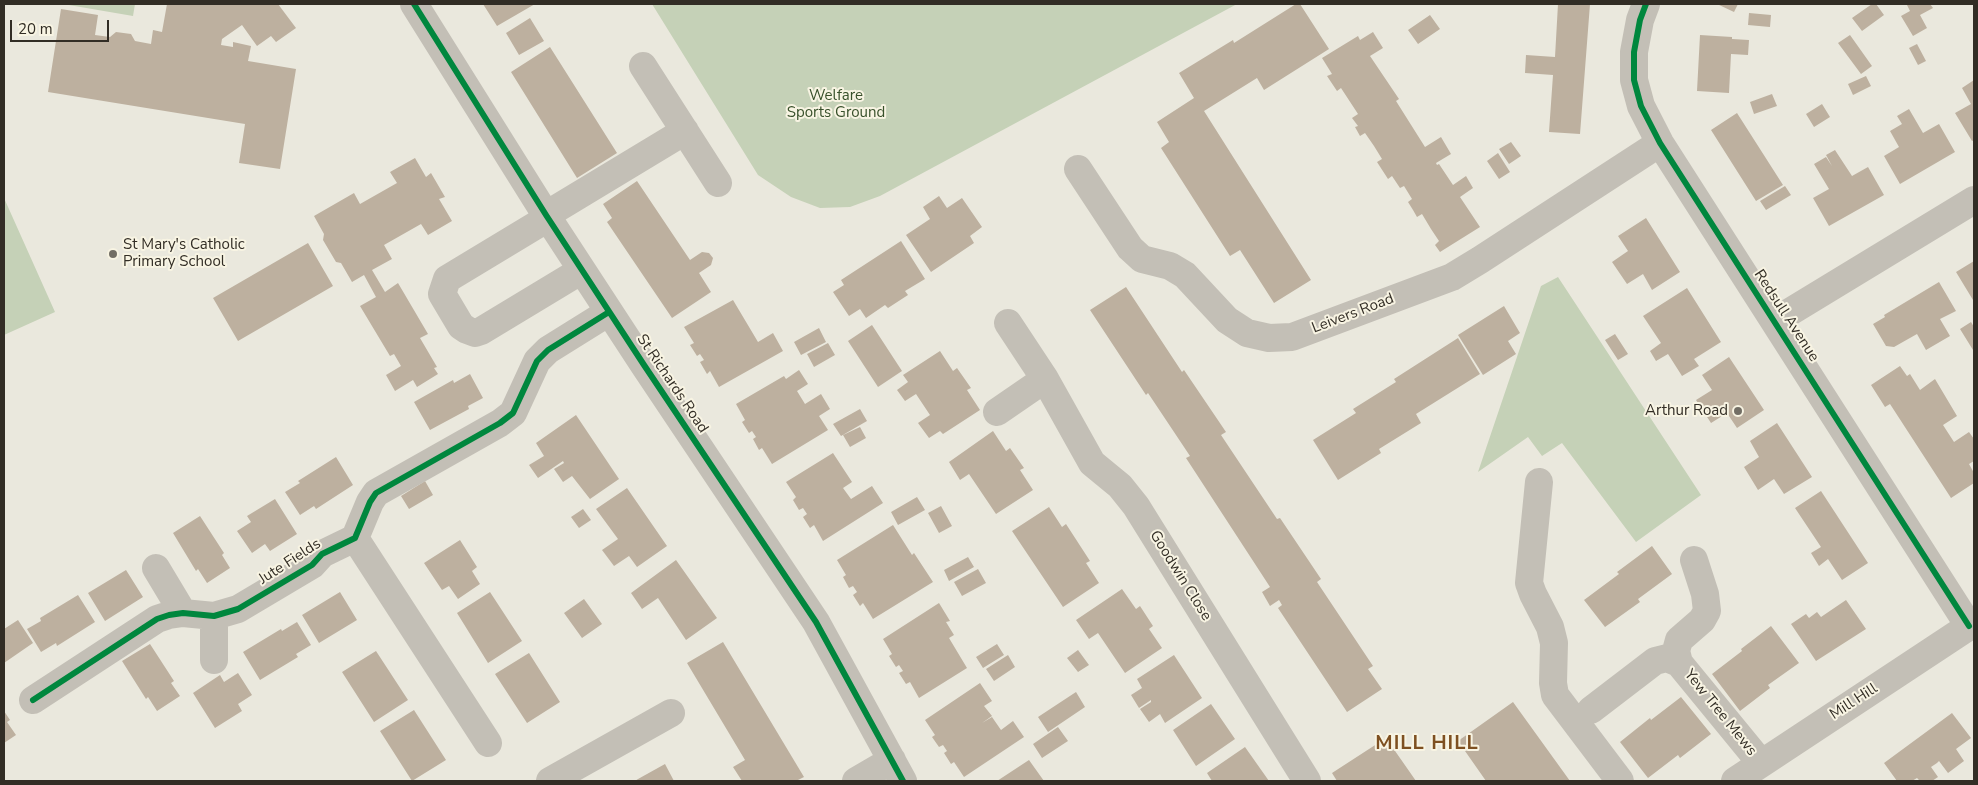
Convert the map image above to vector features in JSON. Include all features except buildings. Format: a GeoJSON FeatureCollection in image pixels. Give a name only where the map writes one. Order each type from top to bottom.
{"type":"FeatureCollection","features":[{"type":"Feature","properties":{"kind":"street","name":"St Richards Road"},"geometry":{"type":"LineString","coordinates":[[414,4],[609,312],[816,622],[898,771]]}},
{"type":"Feature","properties":{"kind":"street","name":"Redsull Avenue"},"geometry":{"type":"LineString","coordinates":[[1646,4],[1640,20],[1634,52],[1634,80],[1641,106],[1660,143],[1972,625]]}},
{"type":"Feature","properties":{"kind":"street"},"geometry":{"type":"LineString","coordinates":[[643,66],[718,183]]}},
{"type":"Feature","properties":{"kind":"street"},"geometry":{"type":"LineString","coordinates":[[582,270],[475,333],[462,326],[442,294],[447,279],[685,131]]}},
{"type":"Feature","properties":{"kind":"street","name":"Leivers Road"},"geometry":{"type":"LineString","coordinates":[[1078,169],[1130,248],[1142,259],[1170,266],[1185,275],[1227,320],[1247,334],[1269,338],[1292,336],[1452,276],[1480,260],[1660,143]]}},
{"type":"Feature","properties":{"kind":"street"},"geometry":{"type":"LineString","coordinates":[[1775,321],[1974,200]]}},
{"type":"Feature","properties":{"kind":"street"},"geometry":{"type":"LineString","coordinates":[[488,743],[355,538],[370,502],[376,493],[500,423],[513,413],[537,361],[548,350],[609,312]]}},
{"type":"Feature","properties":{"kind":"street","name":"Goodwin Close"},"geometry":{"type":"LineString","coordinates":[[1008,323],[1045,379],[1092,463],[1120,486],[1136,506],[1307,781]]}},
{"type":"Feature","properties":{"kind":"street"},"geometry":{"type":"LineString","coordinates":[[997,412],[1045,379]]}},
{"type":"Feature","properties":{"kind":"street"},"geometry":{"type":"LineString","coordinates":[[1539,482],[1529,583],[1550,627],[1554,643],[1553,683],[1555,695],[1620,781]]}},
{"type":"Feature","properties":{"kind":"street","name":"Jute Fields"},"geometry":{"type":"LineString","coordinates":[[32,700],[157,619],[183,613],[214,616],[238,609],[312,565],[322,554],[355,538]]}},
{"type":"Feature","properties":{"kind":"street","name":"Yew Tree Mews"},"geometry":{"type":"LineString","coordinates":[[1694,560],[1705,594],[1707,611],[1702,620],[1679,640],[1676,651],[1678,662],[1761,763]]}},
{"type":"Feature","properties":{"kind":"street"},"geometry":{"type":"LineString","coordinates":[[156,568],[183,613]]}},
{"type":"Feature","properties":{"kind":"street"},"geometry":{"type":"LineString","coordinates":[[214,616],[214,660]]}},
{"type":"Feature","properties":{"kind":"street","name":"Mill Hill"},"geometry":{"type":"LineString","coordinates":[[1735,781],[1972,625]]}},
{"type":"Feature","properties":{"kind":"street","name":"Yew Tree Mews"},"geometry":{"type":"LineString","coordinates":[[1591,710],[1655,661],[1667,658],[1678,662]]}},
{"type":"Feature","properties":{"kind":"street"},"geometry":{"type":"LineString","coordinates":[[550,781],[671,713]]}},
{"type":"Feature","properties":{"kind":"street"},"geometry":{"type":"LineString","coordinates":[[856,781],[898,771]]}},
{"type":"Feature","properties":{"kind":"green space"},"geometry":{"type":"Polygon","coordinates":[[[63,4],[135,4],[133,16],[63,4]]]}},
{"type":"Feature","properties":{"kind":"green space","name":"Welfare Sports Ground"},"geometry":{"type":"Polygon","coordinates":[[[652,4],[1237,4],[880,196],[850,207],[820,208],[791,197],[758,175],[652,4]]]}},
{"type":"Feature","properties":{"kind":"green space"},"geometry":{"type":"Polygon","coordinates":[[[4,198],[55,312],[4,335],[4,198]]]}},
{"type":"Feature","properties":{"kind":"green space"},"geometry":{"type":"Polygon","coordinates":[[[1558,277],[1701,495],[1636,542],[1562,443],[1542,456],[1528,437],[1478,472],[1541,286],[1558,277]]]}},
{"type":"Feature","properties":{"kind":"cycle path"},"geometry":{"type":"LineString","coordinates":[[414,4],[546,215],[816,622],[903,781]]}},
{"type":"Feature","properties":{"kind":"cycle path"},"geometry":{"type":"LineString","coordinates":[[1646,4],[1640,20],[1634,52],[1634,80],[1641,106],[1660,143],[1969,626]]}},
{"type":"Feature","properties":{"kind":"cycle path"},"geometry":{"type":"LineString","coordinates":[[33,700],[157,619],[183,613],[214,616],[238,609],[312,565],[322,554],[355,538],[370,502],[376,493],[500,423],[513,413],[537,361],[548,350],[609,312]]}},
{"type":"Feature","properties":{"kind":"place","name":"St Mary's Catholic Primary School"},"geometry":{"type":"Point","coordinates":[113,254]}},
{"type":"Feature","properties":{"kind":"place","name":"Arthur Road"},"geometry":{"type":"Point","coordinates":[1738,411]}},
{"type":"Feature","properties":{"kind":"district","name":"MILL HILL"},"geometry":{"type":"Point","coordinates":[1427,744]}}]}
